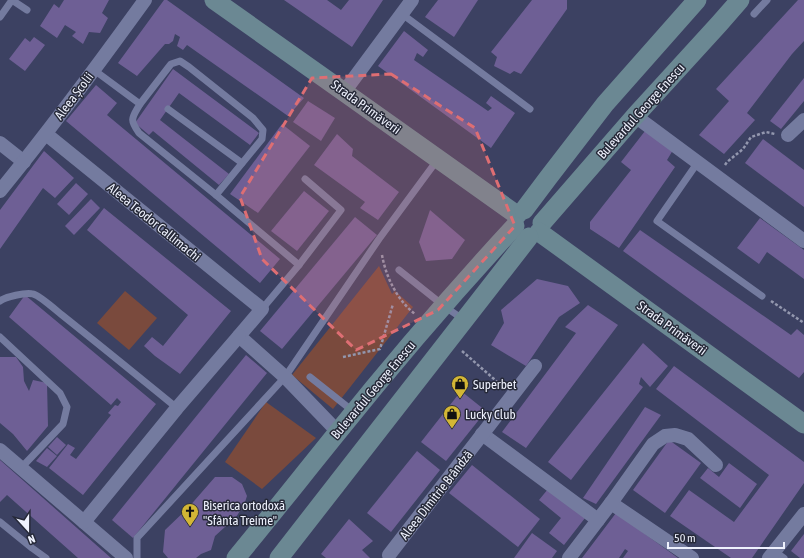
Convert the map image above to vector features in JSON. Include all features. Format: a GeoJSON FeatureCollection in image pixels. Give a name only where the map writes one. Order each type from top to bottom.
{"type":"FeatureCollection","features":[{"type":"Feature","properties":{"kind":"main road","name":"Strada Primăverii"},"geometry":{"type":"LineString","coordinates":[[214,0],[438,159],[804,424]]}},
{"type":"Feature","properties":{"kind":"main road","name":"Bulevardul George Enescu"},"geometry":{"type":"LineString","coordinates":[[282,557],[464,320],[528,224],[548,178],[605,104],[697,0]]}},
{"type":"Feature","properties":{"kind":"main road","name":"Bulevardul George Enescu"},"geometry":{"type":"LineString","coordinates":[[236,558],[354,412],[476,268],[528,224],[635,116],[740,0]]}},
{"type":"Feature","properties":{"kind":"street","name":"Aleea Școlii"},"geometry":{"type":"LineString","coordinates":[[0,191],[46,134],[145,0]]}},
{"type":"Feature","properties":{"kind":"street"},"geometry":{"type":"LineString","coordinates":[[344,92],[412,0]]}},
{"type":"Feature","properties":{"kind":"street"},"geometry":{"type":"LineString","coordinates":[[635,116],[804,241]]}},
{"type":"Feature","properties":{"kind":"street"},"geometry":{"type":"LineString","coordinates":[[788,135],[804,120]]}},
{"type":"Feature","properties":{"kind":"street","name":"Aleea Teodor Callimachi"},"geometry":{"type":"LineString","coordinates":[[46,134],[262,309]]}},
{"type":"Feature","properties":{"kind":"street"},"geometry":{"type":"LineString","coordinates":[[0,143],[24,162]]}},
{"type":"Feature","properties":{"kind":"street"},"geometry":{"type":"LineString","coordinates":[[84,522],[177,408],[262,309]]}},
{"type":"Feature","properties":{"kind":"street"},"geometry":{"type":"LineString","coordinates":[[239,336],[285,377],[338,432]]}},
{"type":"Feature","properties":{"kind":"street","name":"Aleea Dimitrie Brândză"},"geometry":{"type":"LineString","coordinates":[[389,555],[535,366]]}},
{"type":"Feature","properties":{"kind":"street"},"geometry":{"type":"LineString","coordinates":[[482,434],[598,520]]}},
{"type":"Feature","properties":{"kind":"street"},"geometry":{"type":"LineString","coordinates":[[569,558],[653,444],[665,436],[675,435],[688,439],[716,465]]}},
{"type":"Feature","properties":{"kind":"street"},"geometry":{"type":"LineString","coordinates":[[0,450],[126,558]]}},
{"type":"Feature","properties":{"kind":"street"},"geometry":{"type":"LineString","coordinates":[[611,503],[692,558]]}},
{"type":"Feature","properties":{"kind":"street"},"geometry":{"type":"LineString","coordinates":[[776,556],[804,514]]}},
{"type":"Feature","properties":{"kind":"lane"},"geometry":{"type":"LineString","coordinates":[[0,17],[12,0],[27,10]]}},
{"type":"Feature","properties":{"kind":"lane"},"geometry":{"type":"LineString","coordinates":[[754,14],[767,0]]}},
{"type":"Feature","properties":{"kind":"lane"},"geometry":{"type":"LineString","coordinates":[[402,14],[530,109]]}},
{"type":"Feature","properties":{"kind":"lane"},"geometry":{"type":"LineString","coordinates":[[216,195],[262,139],[263,130],[253,118],[189,67],[180,62],[171,64],[140,104],[132,117],[133,124],[139,133],[299,265]]}},
{"type":"Feature","properties":{"kind":"lane"},"geometry":{"type":"LineString","coordinates":[[94,70],[140,104]]}},
{"type":"Feature","properties":{"kind":"lane"},"geometry":{"type":"LineString","coordinates":[[168,109],[242,163]]}},
{"type":"Feature","properties":{"kind":"lane"},"geometry":{"type":"LineString","coordinates":[[137,558],[137,538],[285,377],[379,239],[438,159]]}},
{"type":"Feature","properties":{"kind":"lane"},"geometry":{"type":"LineString","coordinates":[[698,162],[657,221],[762,296]]}},
{"type":"Feature","properties":{"kind":"lane"},"geometry":{"type":"LineString","coordinates":[[262,309],[299,265],[341,210],[305,179]]}},
{"type":"Feature","properties":{"kind":"lane"},"geometry":{"type":"LineString","coordinates":[[399,270],[464,320]]}},
{"type":"Feature","properties":{"kind":"lane"},"geometry":{"type":"LineString","coordinates":[[0,301],[4,298],[33,294],[44,300],[177,408]]}},
{"type":"Feature","properties":{"kind":"lane"},"geometry":{"type":"LineString","coordinates":[[0,337],[60,393],[67,407],[63,424],[21,468]]}},
{"type":"Feature","properties":{"kind":"lane"},"geometry":{"type":"LineString","coordinates":[[310,377],[354,412]]}},
{"type":"Feature","properties":{"kind":"lane"},"geometry":{"type":"LineString","coordinates":[[0,522],[46,558]]}},
{"type":"Feature","properties":{"kind":"path"},"geometry":{"type":"LineString","coordinates":[[718,177],[727,162],[744,149],[751,137],[766,132],[788,135]]}},
{"type":"Feature","properties":{"kind":"path"},"geometry":{"type":"LineString","coordinates":[[379,239],[384,265],[398,297],[408,309],[428,324]]}},
{"type":"Feature","properties":{"kind":"path"},"geometry":{"type":"LineString","coordinates":[[762,296],[804,323]]}},
{"type":"Feature","properties":{"kind":"path"},"geometry":{"type":"LineString","coordinates":[[343,357],[380,349],[393,304]]}},
{"type":"Feature","properties":{"kind":"path"},"geometry":{"type":"LineString","coordinates":[[449,339],[513,395]]}},
{"type":"Feature","properties":{"kind":"highlighted area"},"geometry":{"type":"Polygon","coordinates":[[[391,74],[475,128],[515,226],[438,310],[356,350],[262,259],[240,197],[312,78],[391,74]]]}},
{"type":"Feature","properties":{"kind":"shaded area"},"geometry":{"type":"Polygon","coordinates":[[[379,266],[392,294],[395,291],[413,307],[333,409],[292,375],[379,266]]]}},
{"type":"Feature","properties":{"kind":"shaded area"},"geometry":{"type":"Polygon","coordinates":[[[125,291],[157,318],[129,350],[97,323],[125,291]]]}},
{"type":"Feature","properties":{"kind":"shaded area"},"geometry":{"type":"Polygon","coordinates":[[[266,402],[316,438],[262,489],[225,462],[266,402]]]}},
{"type":"Feature","properties":{"kind":"building"},"geometry":{"type":"Polygon","coordinates":[[[64,0],[109,0],[102,13],[108,18],[100,33],[89,32],[83,44],[72,36],[76,32],[65,25],[57,38],[40,26],[54,4],[59,8],[64,0]]]}},
{"type":"Feature","properties":{"kind":"building"},"geometry":{"type":"Polygon","coordinates":[[[164,0],[167,0],[304,98],[288,116],[187,45],[183,50],[177,46],[180,37],[175,34],[173,41],[169,44],[165,44],[137,76],[118,63],[164,0]]]}},
{"type":"Feature","properties":{"kind":"building"},"geometry":{"type":"Polygon","coordinates":[[[284,0],[327,0],[341,10],[349,0],[383,0],[352,47],[284,0]]]}},
{"type":"Feature","properties":{"kind":"building"},"geometry":{"type":"Polygon","coordinates":[[[438,0],[478,0],[454,37],[425,17],[438,0]]]}},
{"type":"Feature","properties":{"kind":"building"},"geometry":{"type":"Polygon","coordinates":[[[532,0],[567,0],[567,9],[521,74],[514,71],[510,74],[494,66],[497,57],[491,52],[532,0]]]}},
{"type":"Feature","properties":{"kind":"building"},"geometry":{"type":"Polygon","coordinates":[[[798,0],[804,0],[804,41],[792,54],[747,113],[755,120],[724,154],[699,135],[729,101],[716,89],[798,0]]]}},
{"type":"Feature","properties":{"kind":"building"},"geometry":{"type":"Polygon","coordinates":[[[404,31],[428,50],[423,57],[417,53],[414,60],[488,111],[492,108],[486,103],[491,96],[515,113],[491,148],[378,66],[404,31]]]}},
{"type":"Feature","properties":{"kind":"building"},"geometry":{"type":"Polygon","coordinates":[[[34,37],[45,45],[25,71],[9,59],[25,38],[30,42],[34,37]]]}},
{"type":"Feature","properties":{"kind":"building"},"geometry":{"type":"Polygon","coordinates":[[[173,69],[259,133],[250,145],[179,93],[160,120],[229,174],[219,185],[153,131],[149,135],[135,123],[173,69]]]}},
{"type":"Feature","properties":{"kind":"building"},"geometry":{"type":"Polygon","coordinates":[[[804,78],[804,101],[781,129],[770,121],[804,78]]]}},
{"type":"Feature","properties":{"kind":"building"},"geometry":{"type":"Polygon","coordinates":[[[96,85],[117,103],[107,115],[280,259],[260,283],[66,121],[96,85]]]}},
{"type":"Feature","properties":{"kind":"building"},"geometry":{"type":"Polygon","coordinates":[[[308,101],[335,118],[321,141],[293,122],[308,101]]]}},
{"type":"Feature","properties":{"kind":"building"},"geometry":{"type":"Polygon","coordinates":[[[282,124],[310,146],[258,213],[230,194],[282,124]]]}},
{"type":"Feature","properties":{"kind":"building"},"geometry":{"type":"Polygon","coordinates":[[[645,131],[673,150],[667,160],[675,167],[619,248],[590,229],[590,222],[631,170],[621,162],[645,131]]]}},
{"type":"Feature","properties":{"kind":"building"},"geometry":{"type":"Polygon","coordinates":[[[337,134],[353,149],[352,156],[399,192],[378,220],[360,208],[365,202],[314,165],[337,134]]]}},
{"type":"Feature","properties":{"kind":"building"},"geometry":{"type":"Polygon","coordinates":[[[763,139],[804,170],[804,207],[745,163],[763,139]]]}},
{"type":"Feature","properties":{"kind":"building"},"geometry":{"type":"Polygon","coordinates":[[[44,151],[74,178],[55,198],[43,188],[0,249],[0,210],[44,151]]]}},
{"type":"Feature","properties":{"kind":"building"},"geometry":{"type":"Polygon","coordinates":[[[76,183],[88,194],[69,215],[57,204],[76,183]]]}},
{"type":"Feature","properties":{"kind":"building"},"geometry":{"type":"Polygon","coordinates":[[[304,191],[329,211],[297,251],[271,231],[304,191]]]}},
{"type":"Feature","properties":{"kind":"building"},"geometry":{"type":"Polygon","coordinates":[[[91,199],[100,208],[74,235],[65,226],[91,199]]]}},
{"type":"Feature","properties":{"kind":"building"},"geometry":{"type":"Polygon","coordinates":[[[104,208],[231,311],[180,374],[144,346],[152,337],[163,346],[188,315],[87,230],[104,208]]]}},
{"type":"Feature","properties":{"kind":"building"},"geometry":{"type":"Polygon","coordinates":[[[430,210],[465,240],[452,259],[426,261],[419,242],[430,210]]]}},
{"type":"Feature","properties":{"kind":"building"},"geometry":{"type":"Polygon","coordinates":[[[355,217],[377,235],[282,349],[260,331],[355,217]]]}},
{"type":"Feature","properties":{"kind":"building"},"geometry":{"type":"Polygon","coordinates":[[[760,218],[804,250],[804,279],[767,252],[759,264],[737,248],[760,218]]]}},
{"type":"Feature","properties":{"kind":"building"},"geometry":{"type":"Polygon","coordinates":[[[640,230],[791,335],[797,329],[804,335],[804,372],[799,378],[623,251],[640,230]]]}},
{"type":"Feature","properties":{"kind":"building"},"geometry":{"type":"Polygon","coordinates":[[[537,279],[568,286],[580,303],[559,317],[526,366],[491,345],[504,323],[501,310],[537,279]]]}},
{"type":"Feature","properties":{"kind":"building"},"geometry":{"type":"Polygon","coordinates":[[[25,295],[156,404],[83,495],[49,468],[68,444],[75,448],[70,455],[76,459],[111,415],[108,413],[115,405],[118,406],[121,402],[117,398],[111,405],[9,317],[25,295]]]}},
{"type":"Feature","properties":{"kind":"building"},"geometry":{"type":"Polygon","coordinates":[[[588,305],[618,325],[526,448],[502,432],[576,333],[565,327],[588,305]]]}},
{"type":"Feature","properties":{"kind":"building"},"geometry":{"type":"Polygon","coordinates":[[[643,343],[668,366],[650,387],[641,377],[639,384],[643,387],[571,480],[548,462],[643,343]]]}},
{"type":"Feature","properties":{"kind":"building"},"geometry":{"type":"Polygon","coordinates":[[[246,355],[267,373],[133,538],[112,520],[246,355]]]}},
{"type":"Feature","properties":{"kind":"building"},"geometry":{"type":"Polygon","coordinates":[[[0,357],[16,357],[23,367],[24,381],[29,391],[33,380],[47,383],[48,426],[27,451],[13,434],[0,423],[0,357]]]}},
{"type":"Feature","properties":{"kind":"building"},"geometry":{"type":"Polygon","coordinates":[[[674,366],[804,462],[804,483],[752,558],[731,558],[670,516],[689,490],[734,522],[769,475],[656,389],[674,366]]]}},
{"type":"Feature","properties":{"kind":"building"},"geometry":{"type":"Polygon","coordinates":[[[461,391],[486,411],[446,461],[421,442],[461,391]]]}},
{"type":"Feature","properties":{"kind":"building"},"geometry":{"type":"Polygon","coordinates":[[[645,407],[661,415],[596,504],[583,498],[645,407]]]}},
{"type":"Feature","properties":{"kind":"building"},"geometry":{"type":"Polygon","coordinates":[[[57,437],[66,445],[57,455],[48,447],[57,437]]]}},
{"type":"Feature","properties":{"kind":"building"},"geometry":{"type":"Polygon","coordinates":[[[669,440],[701,463],[665,513],[633,490],[669,440]]]}},
{"type":"Feature","properties":{"kind":"building"},"geometry":{"type":"Polygon","coordinates":[[[47,448],[57,456],[47,467],[36,461],[47,448]]]}},
{"type":"Feature","properties":{"kind":"building"},"geometry":{"type":"Polygon","coordinates":[[[417,451],[440,470],[391,532],[367,513],[417,451]]]}},
{"type":"Feature","properties":{"kind":"building"},"geometry":{"type":"Polygon","coordinates":[[[0,460],[111,558],[78,558],[7,495],[0,502],[0,460]]]}},
{"type":"Feature","properties":{"kind":"building"},"geometry":{"type":"Polygon","coordinates":[[[729,463],[757,484],[740,508],[700,478],[708,468],[719,477],[729,463]]]}},
{"type":"Feature","properties":{"kind":"building"},"geometry":{"type":"Polygon","coordinates":[[[472,465],[540,519],[518,547],[449,493],[472,465]]]}},
{"type":"Feature","properties":{"kind":"building"},"geometry":{"type":"Polygon","coordinates":[[[215,477],[232,477],[242,484],[247,496],[244,505],[236,517],[215,536],[211,550],[196,558],[168,558],[163,552],[165,530],[188,508],[215,477]]]}},
{"type":"Feature","properties":{"kind":"building"},"geometry":{"type":"Polygon","coordinates":[[[548,489],[585,518],[564,545],[549,533],[561,518],[539,500],[548,489]]]}},
{"type":"Feature","properties":{"kind":"building"},"geometry":{"type":"Polygon","coordinates":[[[616,513],[678,558],[623,558],[628,551],[625,549],[619,558],[582,558],[616,513]]]}},
{"type":"Feature","properties":{"kind":"building"},"geometry":{"type":"Polygon","coordinates":[[[349,519],[373,541],[362,550],[370,558],[326,558],[321,554],[349,519]]]}},
{"type":"Feature","properties":{"kind":"building"},"geometry":{"type":"Polygon","coordinates":[[[532,533],[557,551],[552,558],[514,558],[532,533]]]}},
{"type":"Feature","properties":{"kind":"building"},"geometry":{"type":"Polygon","coordinates":[[[804,534],[804,558],[800,558],[791,551],[804,534]]]}},
{"type":"Feature","properties":{"kind":"place","name":"Superbet"},"geometry":{"type":"Point","coordinates":[460,399]}},
{"type":"Feature","properties":{"kind":"place","name":"Lucky Club"},"geometry":{"type":"Point","coordinates":[452,429]}},
{"type":"Feature","properties":{"kind":"place","name":"Biserica ortodoxă \"Sfânta Treime\""},"geometry":{"type":"Point","coordinates":[190,527]}}]}
